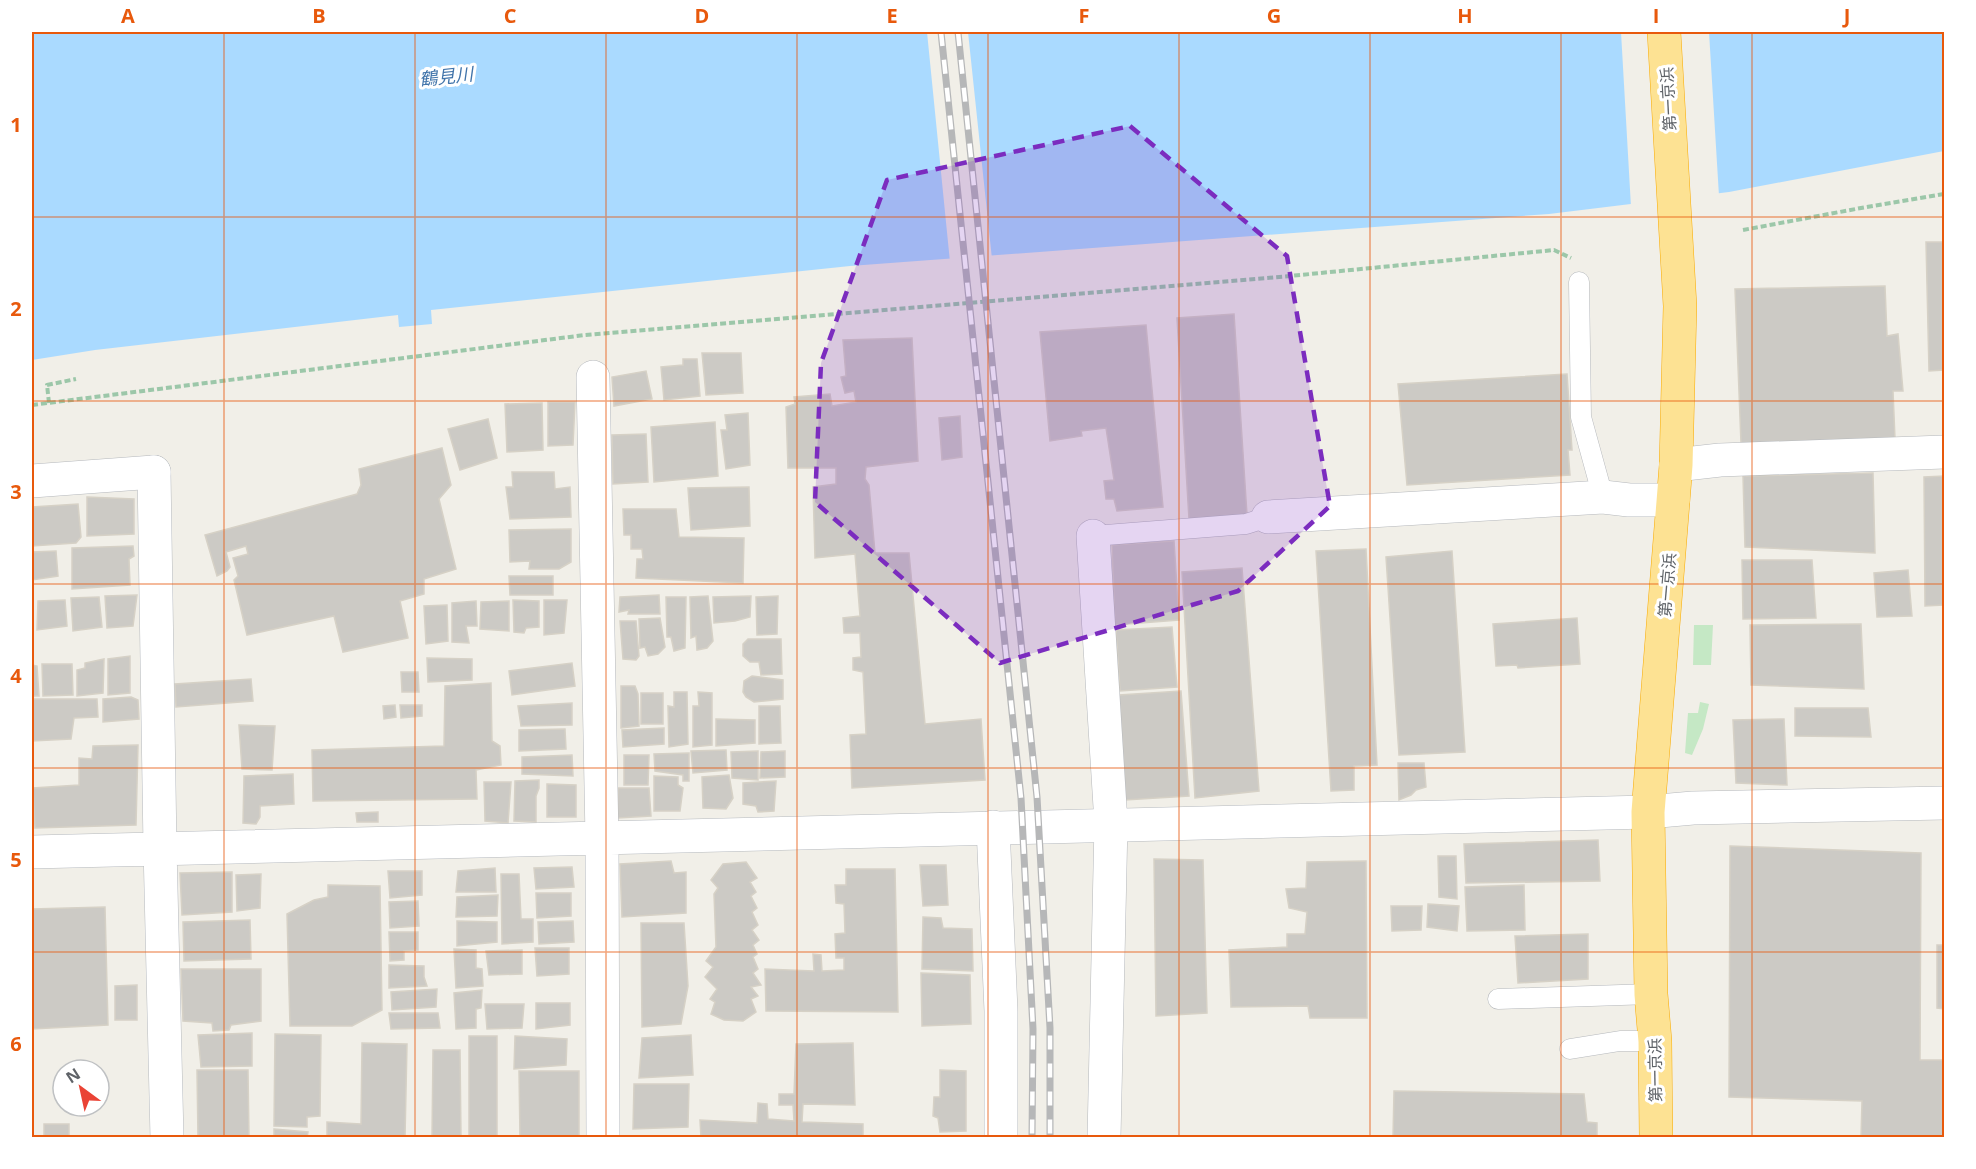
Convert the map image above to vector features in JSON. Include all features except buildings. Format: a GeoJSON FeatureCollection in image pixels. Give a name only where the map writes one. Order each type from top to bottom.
{"type":"FeatureCollection","features":[{"type":"Feature","properties":{"kind":"highway","name":"第一京浜"},"geometry":{"type":"LineString","coordinates":[[1656,1137],[1648,812],[1676,465],[1680,306],[1664,32]]}},
{"type":"Feature","properties":{"kind":"street"},"geometry":{"type":"LineString","coordinates":[[593,377],[602,838],[603,1137]]}},
{"type":"Feature","properties":{"kind":"street"},"geometry":{"type":"LineString","coordinates":[[1676,465],[1720,460],[1944,452]]}},
{"type":"Feature","properties":{"kind":"street"},"geometry":{"type":"LineString","coordinates":[[32,481],[154,472],[167,1137]]}},
{"type":"Feature","properties":{"kind":"street"},"geometry":{"type":"LineString","coordinates":[[1268,518],[1603,497],[1629,500],[1673,500]]}},
{"type":"Feature","properties":{"kind":"street"},"geometry":{"type":"LineString","coordinates":[[1094,536],[1111,824],[1104,1137]]}},
{"type":"Feature","properties":{"kind":"street"},"geometry":{"type":"LineString","coordinates":[[32,852],[1944,803]]}},
{"type":"Feature","properties":{"kind":"street"},"geometry":{"type":"LineString","coordinates":[[993,827],[1001,1011],[1000,1137]]}},
{"type":"Feature","properties":{"kind":"lane"},"geometry":{"type":"LineString","coordinates":[[1579,282],[1581,417],[1603,497]]}},
{"type":"Feature","properties":{"kind":"lane"},"geometry":{"type":"LineString","coordinates":[[1094,536],[1246,524],[1268,518]]}},
{"type":"Feature","properties":{"kind":"lane"},"geometry":{"type":"LineString","coordinates":[[1498,999],[1651,994]]}},
{"type":"Feature","properties":{"kind":"lane"},"geometry":{"type":"LineString","coordinates":[[1570,1049],[1620,1041],[1655,1041]]}},
{"type":"Feature","properties":{"kind":"path"},"geometry":{"type":"LineString","coordinates":[[1743,230],[1944,194]]}},
{"type":"Feature","properties":{"kind":"path"},"geometry":{"type":"LineString","coordinates":[[32,405],[585,335],[1290,276],[1554,250],[1569,256],[1576,264],[1579,282]]}},
{"type":"Feature","properties":{"kind":"path"},"geometry":{"type":"LineString","coordinates":[[49,403],[47,385],[76,379]]}},
{"type":"Feature","properties":{"kind":"highlighted area"},"geometry":{"type":"Polygon","coordinates":[[[1130,126],[1287,256],[1330,506],[1238,591],[1000,663],[815,502],[821,363],[887,180],[1130,126]]]}},
{"type":"Feature","properties":{"kind":"green space"},"geometry":{"type":"Polygon","coordinates":[[[1694,625],[1713,625],[1711,665],[1693,665],[1694,625]]]}},
{"type":"Feature","properties":{"kind":"green space"},"geometry":{"type":"Polygon","coordinates":[[[1700,702],[1709,704],[1703,729],[1692,755],[1685,753],[1688,713],[1698,713],[1700,702]]]}},
{"type":"Feature","properties":{"kind":"water","name":"鶴見川"},"geometry":{"type":"Polygon","coordinates":[[[32,32],[1944,32],[1944,151],[1729,192],[1549,214],[850,266],[431,310],[432,324],[399,327],[398,315],[95,350],[32,360],[32,32]]]}},
{"type":"Feature","properties":{"kind":"pier"},"geometry":{"type":"Polygon","coordinates":[[[927,32],[968,32],[992,259],[950,262],[927,32]]]}},
{"type":"Feature","properties":{"kind":"pier"},"geometry":{"type":"Polygon","coordinates":[[[1621,32],[1709,32],[1719,196],[1631,207],[1621,32]]]}},
{"type":"Feature","properties":{"kind":"railway"},"geometry":{"type":"LineString","coordinates":[[941,32],[1021,798],[1033,1029],[1032,1138]]}},
{"type":"Feature","properties":{"kind":"railway"},"geometry":{"type":"LineString","coordinates":[[958,32],[1037,797],[1050,1028],[1050,1138]]}}]}
